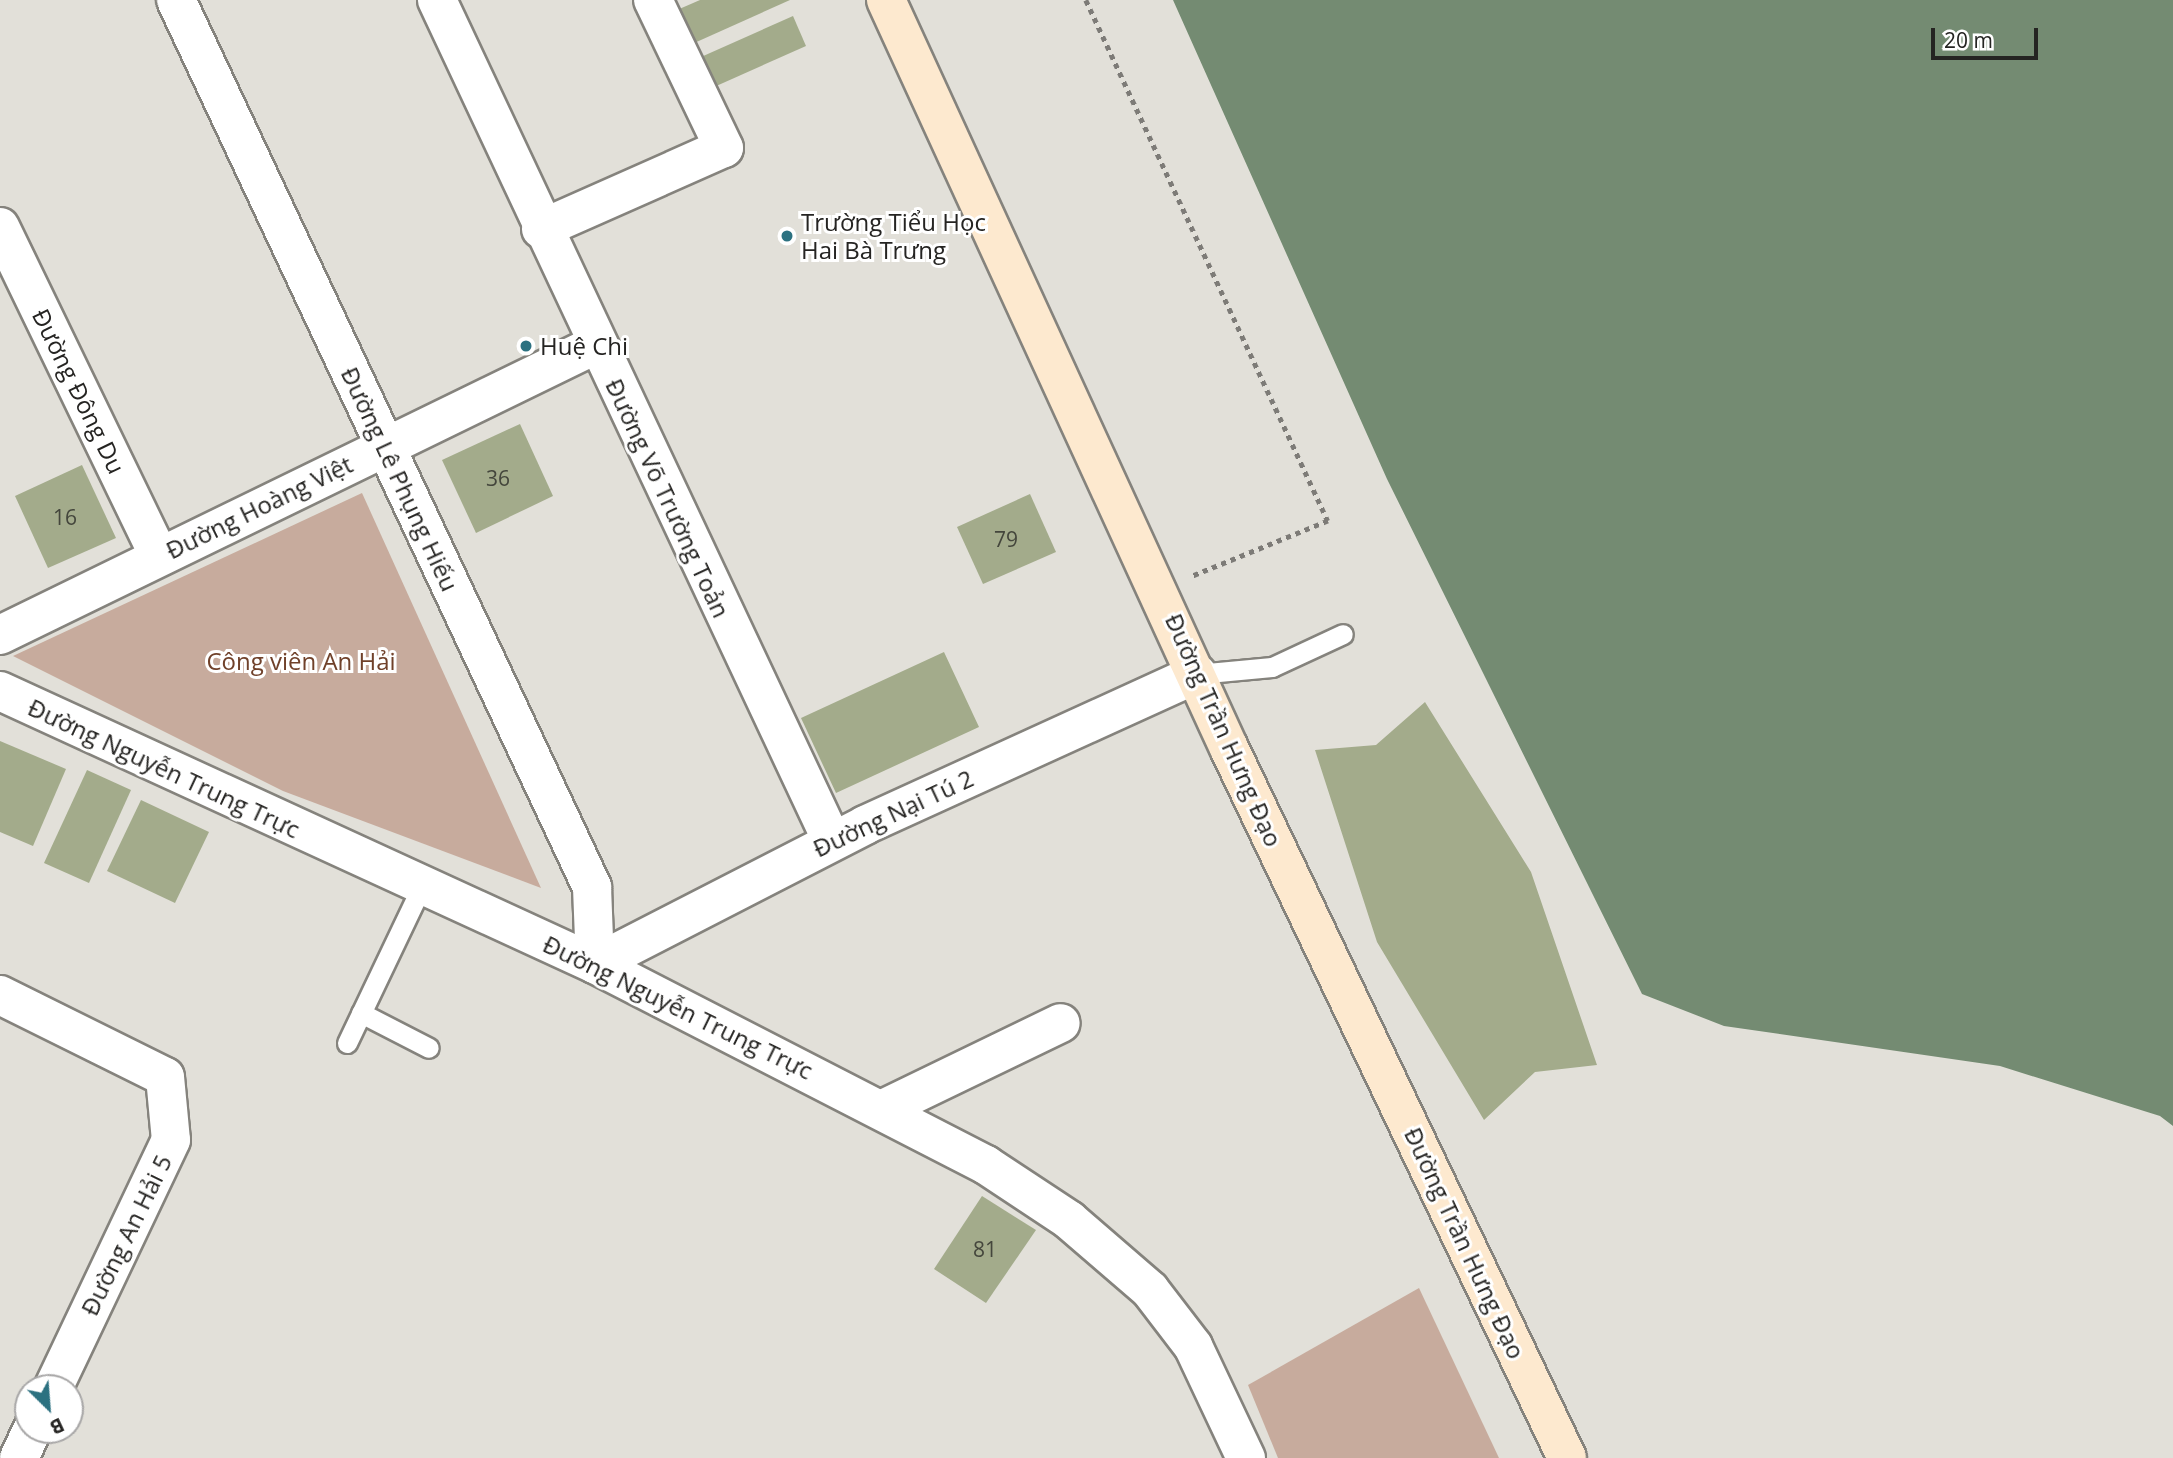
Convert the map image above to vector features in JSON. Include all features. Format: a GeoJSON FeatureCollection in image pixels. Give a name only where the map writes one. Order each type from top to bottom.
{"type":"FeatureCollection","features":[{"type":"Feature","properties":{"kind":"main road","name":"Đường Trần Hưng Đạo"},"geometry":{"type":"LineString","coordinates":[[886,0],[1197,674],[1567,1458]]}},
{"type":"Feature","properties":{"kind":"street","name":"Đường Lê Phụng Hiếu"},"geometry":{"type":"LineString","coordinates":[[176,0],[593,887],[595,964]]}},
{"type":"Feature","properties":{"kind":"street","name":"Đường Võ Trường Toản"},"geometry":{"type":"LineString","coordinates":[[437,0],[595,345],[832,841]]}},
{"type":"Feature","properties":{"kind":"street"},"geometry":{"type":"LineString","coordinates":[[541,229],[724,148],[653,0]]}},
{"type":"Feature","properties":{"kind":"street","name":"Đường Đông Du"},"geometry":{"type":"LineString","coordinates":[[0,227],[159,556]]}},
{"type":"Feature","properties":{"kind":"street","name":"Đường Hoàng Việt"},"geometry":{"type":"LineString","coordinates":[[0,635],[385,445],[595,345]]}},
{"type":"Feature","properties":{"kind":"street","name":"Đường Nại Tú 2"},"geometry":{"type":"LineString","coordinates":[[595,964],[832,841],[1197,674]]}},
{"type":"Feature","properties":{"kind":"street","name":"Đường Nguyễn Trung Trực"},"geometry":{"type":"LineString","coordinates":[[0,691],[595,964],[885,1108],[1069,1220],[1150,1290],[1193,1346],[1245,1458]]}},
{"type":"Feature","properties":{"kind":"street","name":"Đường An Hải 5"},"geometry":{"type":"LineString","coordinates":[[0,995],[165,1077],[172,1140],[60,1374]]}},
{"type":"Feature","properties":{"kind":"street"},"geometry":{"type":"LineString","coordinates":[[885,1108],[1061,1023]]}},
{"type":"Feature","properties":{"kind":"lane"},"geometry":{"type":"LineString","coordinates":[[1197,674],[1272,667],[1343,634]]}},
{"type":"Feature","properties":{"kind":"lane"},"geometry":{"type":"LineString","coordinates":[[347,1042],[422,886]]}},
{"type":"Feature","properties":{"kind":"lane"},"geometry":{"type":"LineString","coordinates":[[361,1013],[429,1048]]}},
{"type":"Feature","properties":{"kind":"path"},"geometry":{"type":"LineString","coordinates":[[1086,0],[1328,521],[1160,590]]}},
{"type":"Feature","properties":{"kind":"green space","name":"Công viên An Hải"},"geometry":{"type":"Polygon","coordinates":[[[362,493],[541,888],[283,791],[13,656],[362,493]]]}},
{"type":"Feature","properties":{"kind":"green space"},"geometry":{"type":"Polygon","coordinates":[[[1419,1288],[1499,1458],[1278,1458],[1248,1385],[1419,1288]]]}},
{"type":"Feature","properties":{"kind":"shaded area"},"geometry":{"type":"Polygon","coordinates":[[[1173,0],[2173,0],[2173,1126],[2160,1116],[2000,1066],[1724,1026],[1642,994],[1387,479],[1173,0]]]}},
{"type":"Feature","properties":{"kind":"building"},"geometry":{"type":"Polygon","coordinates":[[[700,0],[790,0],[692,44],[677,10],[700,0]]]}},
{"type":"Feature","properties":{"kind":"building"},"geometry":{"type":"Polygon","coordinates":[[[793,16],[806,46],[714,87],[701,57],[793,16]]]}},
{"type":"Feature","properties":{"kind":"building"},"geometry":{"type":"Polygon","coordinates":[[[520,424],[553,496],[476,533],[442,460],[520,424]]]}},
{"type":"Feature","properties":{"kind":"building"},"geometry":{"type":"Polygon","coordinates":[[[82,465],[116,538],[48,568],[15,496],[82,465]]]}},
{"type":"Feature","properties":{"kind":"building"},"geometry":{"type":"Polygon","coordinates":[[[1030,494],[1056,552],[983,584],[957,527],[1030,494]]]}},
{"type":"Feature","properties":{"kind":"building"},"geometry":{"type":"Polygon","coordinates":[[[944,652],[979,727],[836,793],[801,718],[944,652]]]}},
{"type":"Feature","properties":{"kind":"building"},"geometry":{"type":"Polygon","coordinates":[[[1425,702],[1531,872],[1597,1065],[1535,1072],[1484,1120],[1377,942],[1315,750],[1376,745],[1425,702]]]}},
{"type":"Feature","properties":{"kind":"building"},"geometry":{"type":"Polygon","coordinates":[[[0,741],[66,769],[33,846],[0,832],[0,741]]]}},
{"type":"Feature","properties":{"kind":"building"},"geometry":{"type":"Polygon","coordinates":[[[87,770],[131,790],[89,883],[44,863],[87,770]]]}},
{"type":"Feature","properties":{"kind":"building"},"geometry":{"type":"Polygon","coordinates":[[[141,800],[209,832],[175,903],[107,871],[141,800]]]}},
{"type":"Feature","properties":{"kind":"building"},"geometry":{"type":"Polygon","coordinates":[[[982,1196],[1036,1230],[986,1303],[934,1269],[982,1196]]]}},
{"type":"Feature","properties":{"kind":"place","name":"Trường Tiểu Học Hai Bà Trưng"},"geometry":{"type":"Point","coordinates":[787,236]}},
{"type":"Feature","properties":{"kind":"place","name":"Huệ Chi"},"geometry":{"type":"Point","coordinates":[526,346]}}]}
